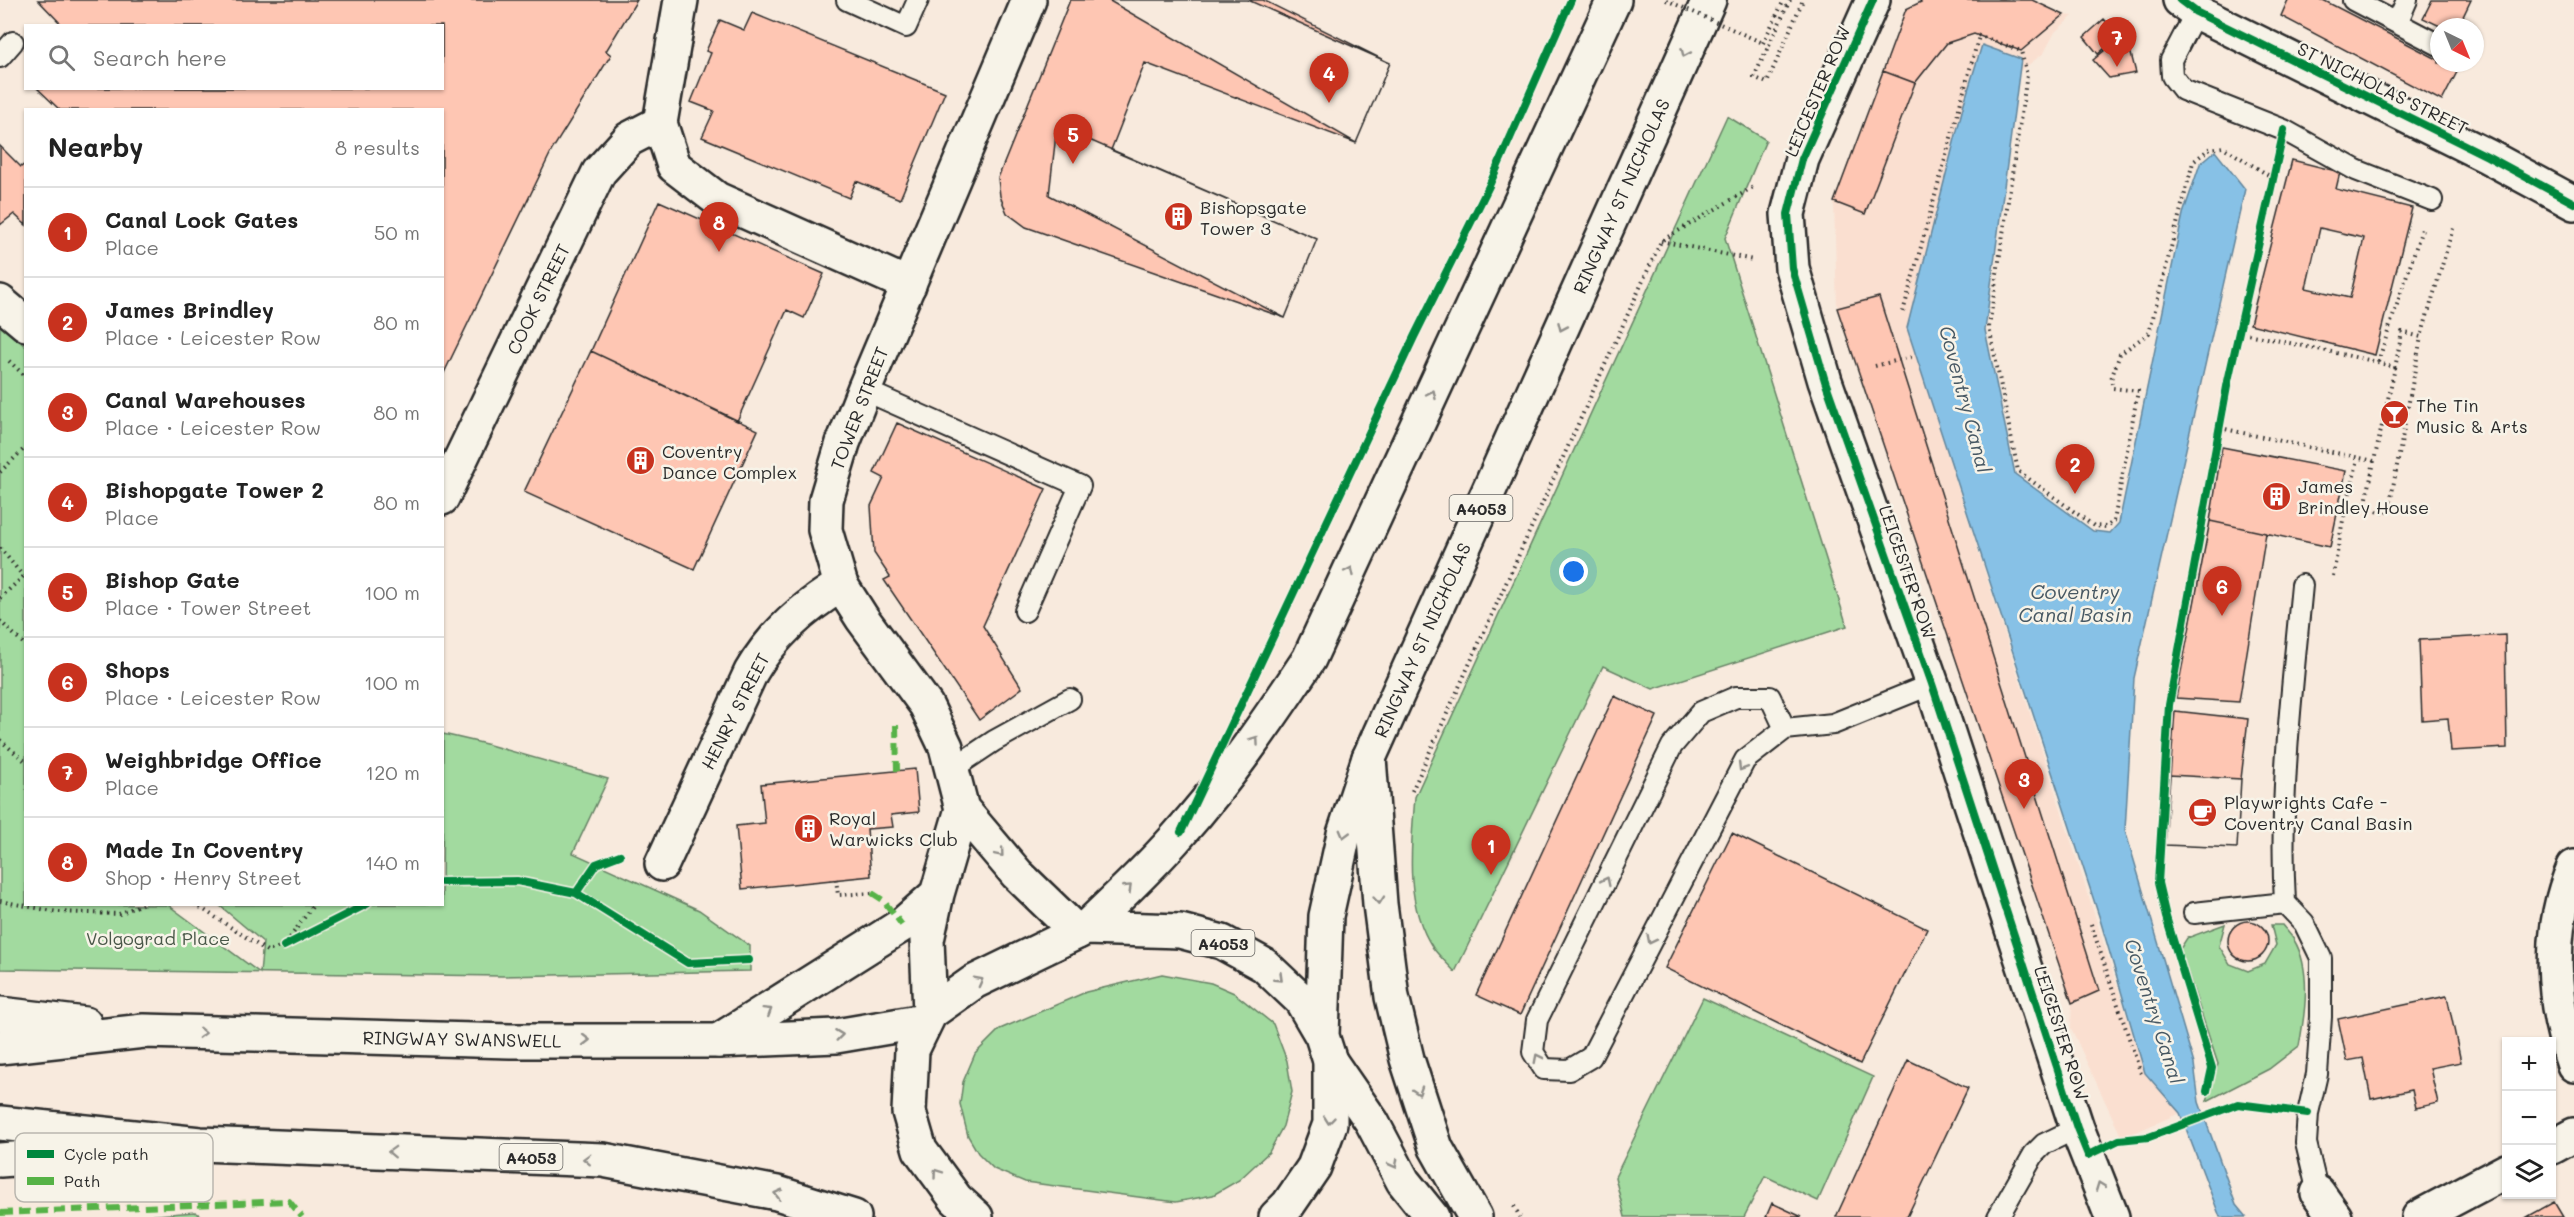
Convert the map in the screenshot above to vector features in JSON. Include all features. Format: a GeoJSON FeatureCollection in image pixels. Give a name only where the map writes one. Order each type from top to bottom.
{"type":"FeatureCollection","features":[{"type":"Feature","properties":{"kind":"main road"},"geometry":{"type":"LineString","coordinates":[[681,0],[660,123],[674,166],[709,193],[909,285]]}},
{"type":"Feature","properties":{"kind":"main road","name":"TOWER STREET"},"geometry":{"type":"LineString","coordinates":[[1029,0],[843,443],[826,500],[825,530],[841,585],[862,618],[926,705],[946,747],[962,809],[1017,874],[1082,930]]}},
{"type":"Feature","properties":{"kind":"main road","name":"A4053"},"geometry":{"type":"LineString","coordinates":[[927,1017],[974,982],[1082,930],[1143,874],[1181,832],[1251,745],[1309,659],[1614,0]]}},
{"type":"Feature","properties":{"kind":"main road","name":"RINGWAY ST NICHOLAS"},"geometry":{"type":"LineString","coordinates":[[1326,1048],[1326,916],[1344,834],[1369,758],[1709,0]]}},
{"type":"Feature","properties":{"kind":"main road","name":"LEICESTER ROW"},"geometry":{"type":"LineString","coordinates":[[1873,0],[1802,159],[1788,214],[1792,268],[1825,381],[1932,684],[2082,1141],[2112,1217]]}},
{"type":"Feature","properties":{"kind":"main road","name":"ST NICHOLAS STREET"},"geometry":{"type":"LineString","coordinates":[[2188,6],[2487,156],[2574,203]]}},
{"type":"Feature","properties":{"kind":"main road","name":"COOK STREET"},"geometry":{"type":"LineString","coordinates":[[444,494],[599,172],[629,139],[660,123]]}},
{"type":"Feature","properties":{"kind":"main road"},"geometry":{"type":"LineString","coordinates":[[0,302],[24,322]]}},
{"type":"Feature","properties":{"kind":"main road","name":"HENRY STREET"},"geometry":{"type":"LineString","coordinates":[[662,864],[751,672],[763,651],[815,600],[841,585]]}},
{"type":"Feature","properties":{"kind":"main road"},"geometry":{"type":"LineString","coordinates":[[1369,758],[1380,904],[1392,997],[1407,1059],[1436,1148],[1475,1217]]}},
{"type":"Feature","properties":{"kind":"main road"},"geometry":{"type":"LineString","coordinates":[[962,809],[937,894],[927,940],[927,1017],[912,1050],[909,1112],[920,1150],[956,1199],[976,1217]]}},
{"type":"Feature","properties":{"kind":"main road"},"geometry":{"type":"LineString","coordinates":[[2574,867],[2559,913],[2554,942],[2554,969],[2558,997],[2574,1065]]}},
{"type":"Feature","properties":{"kind":"main road"},"geometry":{"type":"LineString","coordinates":[[718,1041],[902,925],[937,894]]}},
{"type":"Feature","properties":{"kind":"main road","name":"A4053"},"geometry":{"type":"LineString","coordinates":[[1082,930],[1180,932],[1222,942],[1264,965],[1301,1000],[1326,1048],[1330,1124],[1314,1167],[1288,1205],[1276,1217]]}},
{"type":"Feature","properties":{"kind":"main road"},"geometry":{"type":"LineString","coordinates":[[0,1014],[144,1031]]}},
{"type":"Feature","properties":{"kind":"main road","name":"RINGWAY SWANSWELL"},"geometry":{"type":"LineString","coordinates":[[0,1047],[144,1031],[510,1041],[718,1041],[836,1036],[927,1017]]}},
{"type":"Feature","properties":{"kind":"main road"},"geometry":{"type":"LineString","coordinates":[[1326,1048],[1372,1122],[1403,1180],[1432,1217]]}},
{"type":"Feature","properties":{"kind":"main road","name":"A4053"},"geometry":{"type":"LineString","coordinates":[[0,1123],[95,1133]]}},
{"type":"Feature","properties":{"kind":"main road"},"geometry":{"type":"LineString","coordinates":[[2556,1145],[2574,1135]]}},
{"type":"Feature","properties":{"kind":"main road","name":"A4053"},"geometry":{"type":"LineString","coordinates":[[213,1145],[603,1160],[777,1193],[854,1217]]}},
{"type":"Feature","properties":{"kind":"main road"},"geometry":{"type":"LineString","coordinates":[[0,1160],[15,1159]]}},
{"type":"Feature","properties":{"kind":"main road"},"geometry":{"type":"LineString","coordinates":[[2419,1217],[2502,1173]]}},
{"type":"Feature","properties":{"kind":"lane"},"geometry":{"type":"LineString","coordinates":[[847,0],[906,27],[918,0]]}},
{"type":"Feature","properties":{"kind":"lane"},"geometry":{"type":"LineString","coordinates":[[2353,0],[2430,40]]}},
{"type":"Feature","properties":{"kind":"lane"},"geometry":{"type":"LineString","coordinates":[[2397,23],[2407,0]]}},
{"type":"Feature","properties":{"kind":"lane"},"geometry":{"type":"LineString","coordinates":[[2188,6],[2170,60],[2172,76],[2183,90],[2284,130],[2356,170],[2432,200]]}},
{"type":"Feature","properties":{"kind":"lane"},"geometry":{"type":"LineString","coordinates":[[864,390],[1080,486],[1025,611]]}},
{"type":"Feature","properties":{"kind":"lane"},"geometry":{"type":"LineString","coordinates":[[2302,585],[2289,719],[2282,831],[2285,903],[2304,923],[2321,958],[2321,1017],[2317,1074],[2308,1113],[2306,1143],[2326,1205]]}},
{"type":"Feature","properties":{"kind":"lane"},"geometry":{"type":"LineString","coordinates":[[1785,729],[1770,697],[1736,697],[1701,712],[1672,746],[1537,1020],[1533,1052],[1544,1069],[1569,1070],[1591,1057],[1745,760],[1785,729],[1833,724],[1932,684]]}},
{"type":"Feature","properties":{"kind":"lane"},"geometry":{"type":"LineString","coordinates":[[952,769],[994,741],[1070,699]]}},
{"type":"Feature","properties":{"kind":"lane"},"geometry":{"type":"LineString","coordinates":[[2194,913],[2285,903]]}},
{"type":"Feature","properties":{"kind":"lane"},"geometry":{"type":"LineString","coordinates":[[1998,1217],[2034,1154],[2044,1144],[2082,1141]]}},
{"type":"Feature","properties":{"kind":"path"},"geometry":{"type":"LineString","coordinates":[[1666,0],[1762,43],[1784,0]]}},
{"type":"Feature","properties":{"kind":"path"},"geometry":{"type":"LineString","coordinates":[[1790,0],[1754,77],[1767,83],[1803,0]]}},
{"type":"Feature","properties":{"kind":"path"},"geometry":{"type":"LineString","coordinates":[[1903,312],[1978,35],[2021,51],[2027,75],[1989,327],[2018,471],[2094,526],[2106,527],[2114,520],[2138,391],[2113,387],[2111,379],[2120,354],[2149,333],[2193,162],[2209,149],[2223,147],[2272,180],[2284,130]]}},
{"type":"Feature","properties":{"kind":"path"},"geometry":{"type":"LineString","coordinates":[[1408,800],[1661,241],[1802,159]]}},
{"type":"Feature","properties":{"kind":"path"},"geometry":{"type":"LineString","coordinates":[[2378,362],[2432,200]]}},
{"type":"Feature","properties":{"kind":"path"},"geometry":{"type":"LineString","coordinates":[[2421,337],[2402,332],[2365,508],[2388,514],[2421,337],[2455,222]]}},
{"type":"Feature","properties":{"kind":"path"},"geometry":{"type":"LineString","coordinates":[[1661,241],[1792,268]]}},
{"type":"Feature","properties":{"kind":"path"},"geometry":{"type":"LineString","coordinates":[[2236,342],[2241,321]]}},
{"type":"Feature","properties":{"kind":"path"},"geometry":{"type":"LineString","coordinates":[[2238,332],[2378,362],[2395,368]]}},
{"type":"Feature","properties":{"kind":"path"},"geometry":{"type":"LineString","coordinates":[[1875,366],[1911,357]]}},
{"type":"Feature","properties":{"kind":"path"},"geometry":{"type":"LineString","coordinates":[[9,360],[24,375]]}},
{"type":"Feature","properties":{"kind":"path"},"geometry":{"type":"LineString","coordinates":[[2218,440],[2222,419]]}},
{"type":"Feature","properties":{"kind":"path"},"geometry":{"type":"LineString","coordinates":[[2220,428],[2374,461]]}},
{"type":"Feature","properties":{"kind":"path"},"geometry":{"type":"LineString","coordinates":[[0,472],[24,449]]}},
{"type":"Feature","properties":{"kind":"path"},"geometry":{"type":"LineString","coordinates":[[2302,585],[2331,587],[2342,525],[2358,459]]}},
{"type":"Feature","properties":{"kind":"path"},"geometry":{"type":"LineString","coordinates":[[0,548],[24,575],[0,598]]}},
{"type":"Feature","properties":{"kind":"path"},"geometry":{"type":"LineString","coordinates":[[0,621],[24,644]]}},
{"type":"Feature","properties":{"kind":"path"},"geometry":{"type":"LineString","coordinates":[[0,740],[24,760]]}},
{"type":"Feature","properties":{"kind":"path"},"geometry":{"type":"LineString","coordinates":[[836,879],[838,895],[872,893]]}},
{"type":"Feature","properties":{"kind":"path"},"geometry":{"type":"LineString","coordinates":[[0,901],[24,906]]}},
{"type":"Feature","properties":{"kind":"path"},"geometry":{"type":"LineString","coordinates":[[26,906],[57,912],[119,914],[137,906]]}},
{"type":"Feature","properties":{"kind":"path"},"geometry":{"type":"LineString","coordinates":[[198,906],[267,951],[284,946],[305,935]]}},
{"type":"Feature","properties":{"kind":"path"},"geometry":{"type":"LineString","coordinates":[[284,946],[313,906]]}},
{"type":"Feature","properties":{"kind":"path"},"geometry":{"type":"LineString","coordinates":[[2091,924],[2126,1022],[2141,1074]]}},
{"type":"Feature","properties":{"kind":"path"},"geometry":{"type":"LineString","coordinates":[[1508,1196],[1520,1217]]}},
{"type":"Feature","properties":{"kind":"shaded area"},"geometry":{"type":"Polygon","coordinates":[[[1920,0],[2032,0],[2064,15],[2073,16],[2055,32],[2044,53],[2019,72],[2021,59],[1982,45],[1964,103],[1907,328],[2145,1073],[2180,1113],[2122,1138],[2071,1028],[2072,1003],[1837,308],[1834,202],[1906,9],[1920,3],[1920,0]]]}},
{"type":"Feature","properties":{"kind":"green space"},"geometry":{"type":"Polygon","coordinates":[[[1727,116],[1766,140],[1725,238],[1847,626],[1653,689],[1603,666],[1455,972],[1433,948],[1417,913],[1411,855],[1415,797],[1727,116]]]}},
{"type":"Feature","properties":{"kind":"green space","name":"Volgograd Place"},"geometry":{"type":"Polygon","coordinates":[[[0,324],[24,345],[24,906],[169,906],[259,973],[0,969],[0,324]]]}},
{"type":"Feature","properties":{"kind":"green space"},"geometry":{"type":"Polygon","coordinates":[[[444,734],[608,779],[573,853],[699,910],[750,946],[750,971],[502,976],[260,973],[263,942],[220,906],[444,906],[444,734]]]}},
{"type":"Feature","properties":{"kind":"green space"},"geometry":{"type":"Polygon","coordinates":[[[2225,924],[2219,946],[2230,964],[2248,971],[2265,964],[2276,945],[2271,925],[2282,925],[2293,938],[2300,952],[2305,978],[2305,1006],[2299,1046],[2269,1069],[2207,1101],[2218,1064],[2180,949],[2187,938],[2225,924]]]}},
{"type":"Feature","properties":{"kind":"green space"},"geometry":{"type":"Polygon","coordinates":[[[1162,974],[1211,983],[1234,993],[1273,1024],[1287,1061],[1292,1092],[1283,1126],[1269,1152],[1239,1180],[1213,1195],[1176,1202],[1025,1182],[994,1169],[978,1153],[968,1136],[960,1104],[963,1082],[975,1054],[1000,1029],[1086,992],[1162,974]]]}},
{"type":"Feature","properties":{"kind":"green space"},"geometry":{"type":"Polygon","coordinates":[[[1703,998],[1873,1077],[1818,1201],[1765,1176],[1744,1217],[1625,1217],[1615,1177],[1703,998]]]}},
{"type":"Feature","properties":{"kind":"green space"},"geometry":{"type":"Polygon","coordinates":[[[195,1212],[203,1217],[132,1217],[195,1212]]]}},
{"type":"Feature","properties":{"kind":"water","name":"Coventry Canal Basin"},"geometry":{"type":"Polygon","coordinates":[[[1982,45],[2021,59],[1985,330],[2015,474],[2093,531],[2110,533],[2119,523],[2183,214],[2200,164],[2215,151],[2245,189],[2134,678],[2125,830],[2194,1064],[2199,1102],[2236,1205],[2246,1217],[2220,1217],[2180,1113],[2145,1073],[2099,916],[1907,328],[1964,103],[1982,45]]]}},
{"type":"Feature","properties":{"kind":"building"},"geometry":{"type":"Polygon","coordinates":[[[38,0],[637,0],[606,51],[611,55],[552,150],[444,373],[444,108],[58,108],[39,90],[444,90],[444,24],[61,24],[38,0]]]}},
{"type":"Feature","properties":{"kind":"building"},"geometry":{"type":"Polygon","coordinates":[[[1070,0],[1248,0],[1390,63],[1356,143],[1145,63],[1111,150],[1317,239],[1285,318],[1026,227],[1007,213],[1000,196],[998,178],[1070,0]]]}},
{"type":"Feature","properties":{"kind":"building"},"geometry":{"type":"Polygon","coordinates":[[[1108,0],[1263,0],[1390,63],[1356,143],[1108,0]]]}},
{"type":"Feature","properties":{"kind":"building"},"geometry":{"type":"Polygon","coordinates":[[[1919,0],[2032,0],[2064,15],[2021,51],[1974,34],[1947,43],[1915,83],[1883,71],[1906,9],[1921,2],[1919,0]]]}},
{"type":"Feature","properties":{"kind":"building"},"geometry":{"type":"Polygon","coordinates":[[[2288,0],[2323,0],[2430,55],[2430,72],[2457,72],[2442,101],[2281,16],[2288,0]]]}},
{"type":"Feature","properties":{"kind":"building"},"geometry":{"type":"Polygon","coordinates":[[[2432,0],[2471,0],[2462,18],[2430,18],[2430,21],[2423,18],[2432,0]]]}},
{"type":"Feature","properties":{"kind":"building"},"geometry":{"type":"Polygon","coordinates":[[[752,13],[945,92],[900,199],[856,181],[849,198],[702,137],[714,111],[691,102],[711,53],[706,51],[720,20],[744,30],[752,13]]]}},
{"type":"Feature","properties":{"kind":"building"},"geometry":{"type":"Polygon","coordinates":[[[2104,19],[2119,36],[2098,54],[2084,37],[2104,19]]]}},
{"type":"Feature","properties":{"kind":"building"},"geometry":{"type":"Polygon","coordinates":[[[2115,42],[2129,46],[2136,73],[2109,78],[2093,60],[2115,42]]]}},
{"type":"Feature","properties":{"kind":"building"},"geometry":{"type":"Polygon","coordinates":[[[1883,71],[1915,83],[1865,214],[1834,202],[1883,71]]]}},
{"type":"Feature","properties":{"kind":"building","name":"Bishopsgate Tower 3"},"geometry":{"type":"Polygon","coordinates":[[[1057,126],[1317,239],[1285,318],[1049,195],[1057,126]]]}},
{"type":"Feature","properties":{"kind":"building"},"geometry":{"type":"Polygon","coordinates":[[[0,146],[21,167],[24,165],[24,223],[14,214],[0,225],[0,146]]]}},
{"type":"Feature","properties":{"kind":"building"},"geometry":{"type":"Polygon","coordinates":[[[2292,160],[2340,172],[2336,189],[2412,208],[2375,355],[2250,324],[2292,160]],[[2320,228],[2306,288],[2350,298],[2364,238],[2320,228]]]}},
{"type":"Feature","properties":{"kind":"building"},"geometry":{"type":"Polygon","coordinates":[[[659,201],[824,274],[804,318],[787,310],[737,421],[591,351],[659,201]]]}},
{"type":"Feature","properties":{"kind":"building"},"geometry":{"type":"Polygon","coordinates":[[[1879,297],[2099,991],[2072,1003],[1837,308],[1879,297]]]}},
{"type":"Feature","properties":{"kind":"building","name":"Coventry Dance Complex"},"geometry":{"type":"Polygon","coordinates":[[[591,351],[758,430],[694,569],[524,492],[591,351]]]}},
{"type":"Feature","properties":{"kind":"building"},"geometry":{"type":"Polygon","coordinates":[[[897,423],[1046,489],[983,626],[1022,688],[979,720],[884,580],[890,577],[874,553],[871,506],[884,478],[874,473],[897,423]]]}},
{"type":"Feature","properties":{"kind":"building","name":"James Brindley House"},"geometry":{"type":"Polygon","coordinates":[[[2222,447],[2346,471],[2330,547],[2210,521],[2222,447]]]}},
{"type":"Feature","properties":{"kind":"building"},"geometry":{"type":"Polygon","coordinates":[[[2210,521],[2266,533],[2239,702],[2176,698],[2210,521]]]}},
{"type":"Feature","properties":{"kind":"building"},"geometry":{"type":"Polygon","coordinates":[[[2505,635],[2507,748],[2451,751],[2448,718],[2422,720],[2419,640],[2505,635]]]}},
{"type":"Feature","properties":{"kind":"building"},"geometry":{"type":"Polygon","coordinates":[[[1614,696],[1657,716],[1520,1015],[1476,995],[1614,696]]]}},
{"type":"Feature","properties":{"kind":"building"},"geometry":{"type":"Polygon","coordinates":[[[2175,711],[2248,719],[2241,779],[2237,848],[2165,845],[2175,711]]]}},
{"type":"Feature","properties":{"kind":"building","name":"Royal Warwicks Club"},"geometry":{"type":"Polygon","coordinates":[[[915,769],[919,812],[891,815],[893,827],[867,829],[871,876],[742,889],[736,826],[765,823],[761,784],[915,769]]]}},
{"type":"Feature","properties":{"kind":"building","name":"Playwrights Cafe - Coventry Canal Basin"},"geometry":{"type":"Polygon","coordinates":[[[2169,775],[2241,779],[2237,848],[2165,845],[2169,775]]]}},
{"type":"Feature","properties":{"kind":"building"},"geometry":{"type":"Polygon","coordinates":[[[1732,833],[1927,929],[1860,1064],[1665,968],[1732,833]]]}},
{"type":"Feature","properties":{"kind":"building"},"geometry":{"type":"Polygon","coordinates":[[[2248,921],[2256,922],[2262,927],[2267,933],[2267,949],[2262,955],[2256,960],[2248,961],[2240,960],[2234,955],[2229,949],[2228,941],[2229,933],[2234,927],[2240,922],[2248,921]]]}},
{"type":"Feature","properties":{"kind":"building"},"geometry":{"type":"Polygon","coordinates":[[[2447,996],[2461,1062],[2430,1068],[2438,1103],[2416,1108],[2412,1090],[2371,1099],[2363,1058],[2347,1061],[2338,1019],[2447,996]]]}},
{"type":"Feature","properties":{"kind":"building"},"geometry":{"type":"Polygon","coordinates":[[[1908,1060],[1968,1088],[1907,1217],[1836,1217],[1908,1060]]]}},
{"type":"Feature","properties":{"kind":"building"},"geometry":{"type":"Polygon","coordinates":[[[2554,1202],[2563,1217],[2527,1217],[2554,1202]]]}},
{"type":"Feature","properties":{"kind":"building"},"geometry":{"type":"Polygon","coordinates":[[[1772,1203],[1802,1217],[1766,1217],[1772,1203]]]}},
{"type":"Feature","properties":{"kind":"marked path"},"geometry":{"type":"LineString","coordinates":[[896,725],[897,771]]}},
{"type":"Feature","properties":{"kind":"marked path"},"geometry":{"type":"LineString","coordinates":[[872,893],[883,900],[902,925]]}},
{"type":"Feature","properties":{"kind":"marked path"},"geometry":{"type":"LineString","coordinates":[[0,1213],[289,1201],[302,1217]]}},
{"type":"Feature","properties":{"kind":"cycle path"},"geometry":{"type":"LineString","coordinates":[[1181,832],[1414,337],[1489,186],[1571,0]]}},
{"type":"Feature","properties":{"kind":"cycle path"},"geometry":{"type":"LineString","coordinates":[[1873,0],[1802,159],[1788,214],[1792,268],[1825,381],[1932,684],[2077,1128],[2088,1155],[2119,1140],[2149,1137],[2238,1104],[2308,1113]]}},
{"type":"Feature","properties":{"kind":"cycle path"},"geometry":{"type":"LineString","coordinates":[[2180,0],[2196,12],[2487,156],[2574,203]]}},
{"type":"Feature","properties":{"kind":"cycle path"},"geometry":{"type":"LineString","coordinates":[[2207,1091],[2212,1068],[2166,917],[2158,883],[2169,705],[2228,381],[2284,130]]}},
{"type":"Feature","properties":{"kind":"cycle path"},"geometry":{"type":"LineString","coordinates":[[444,882],[517,881],[576,893],[596,864],[620,855]]}},
{"type":"Feature","properties":{"kind":"cycle path"},"geometry":{"type":"LineString","coordinates":[[576,893],[688,963],[749,960]]}},
{"type":"Feature","properties":{"kind":"cycle path"},"geometry":{"type":"LineString","coordinates":[[284,946],[363,906]]}},
{"type":"Feature","properties":{"kind":"place","name":"Weighbridge Office"},"geometry":{"type":"Point","coordinates":[2117,67]}},
{"type":"Feature","properties":{"kind":"place","name":"Bishopgate Tower 2"},"geometry":{"type":"Point","coordinates":[1329,103]}},
{"type":"Feature","properties":{"kind":"place","name":"Bishop Gate"},"geometry":{"type":"Point","coordinates":[1073,164]}},
{"type":"Feature","properties":{"kind":"place","name":"Bishopsgate Tower 3"},"geometry":{"type":"Point","coordinates":[1179,217]}},
{"type":"Feature","properties":{"kind":"place","name":"Made In Coventry"},"geometry":{"type":"Point","coordinates":[719,252]}},
{"type":"Feature","properties":{"kind":"place","name":"The Tin Music & Arts"},"geometry":{"type":"Point","coordinates":[2395,415]}},
{"type":"Feature","properties":{"kind":"place","name":"Coventry Dance Complex"},"geometry":{"type":"Point","coordinates":[641,461]}},
{"type":"Feature","properties":{"kind":"place","name":"James Brindley"},"geometry":{"type":"Point","coordinates":[2075,494]}},
{"type":"Feature","properties":{"kind":"place","name":"James Brindley House"},"geometry":{"type":"Point","coordinates":[2277,496]}},
{"type":"Feature","properties":{"kind":"place","name":"Shops"},"geometry":{"type":"Point","coordinates":[2222,616]}},
{"type":"Feature","properties":{"kind":"place","name":"Canal Warehouses"},"geometry":{"type":"Point","coordinates":[2024,809]}},
{"type":"Feature","properties":{"kind":"place","name":"Playwrights Cafe - Coventry Canal Basin"},"geometry":{"type":"Point","coordinates":[2203,812]}},
{"type":"Feature","properties":{"kind":"place","name":"Royal Warwicks Club"},"geometry":{"type":"Point","coordinates":[808,828]}},
{"type":"Feature","properties":{"kind":"place","name":"Canal Lock Gates"},"geometry":{"type":"Point","coordinates":[1491,875]}},
{"type":"Feature","properties":{"kind":"water label","name":"Coventry Canal"},"geometry":{"type":"Point","coordinates":[1966,399]}},
{"type":"Feature","properties":{"kind":"water label","name":"Coventry Canal"},"geometry":{"type":"Point","coordinates":[2155,1011]}}]}
